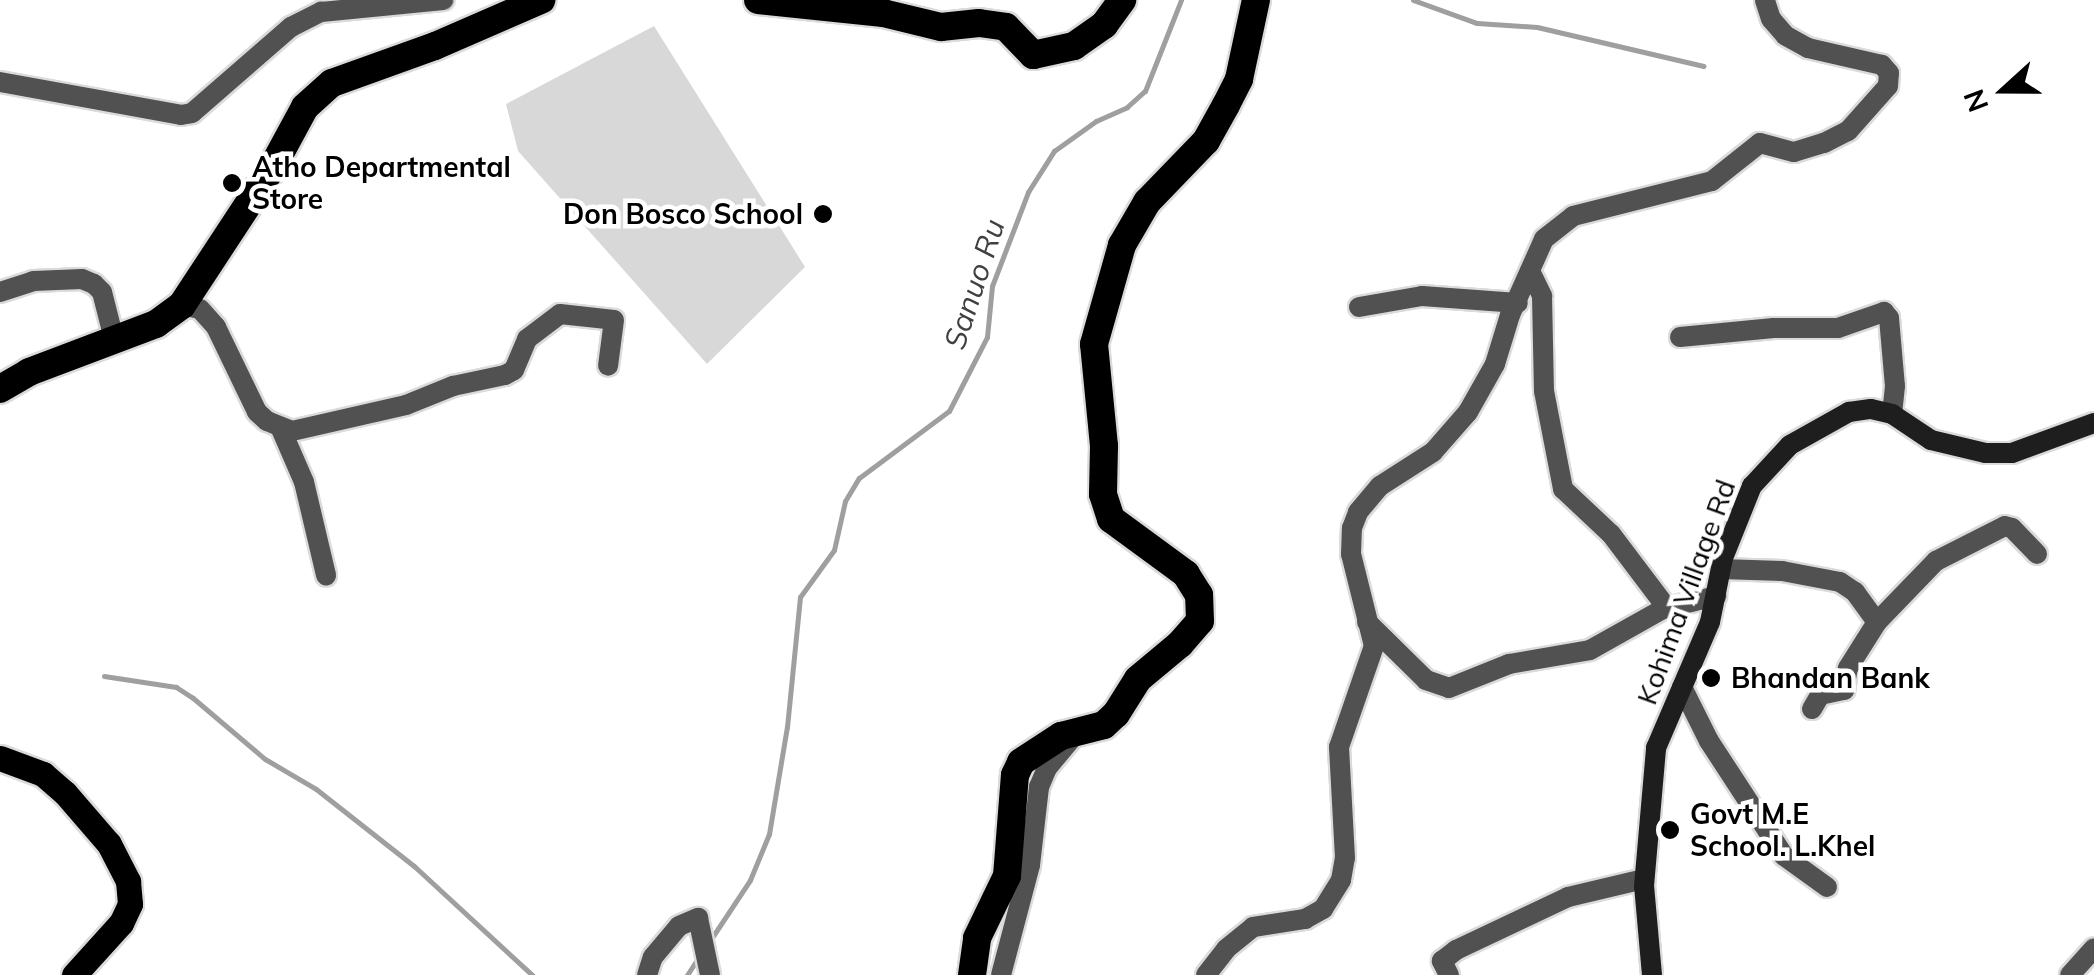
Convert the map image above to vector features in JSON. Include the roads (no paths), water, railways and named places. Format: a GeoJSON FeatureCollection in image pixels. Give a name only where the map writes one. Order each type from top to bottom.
{"type":"FeatureCollection","features":[{"type":"Feature","properties":{"kind":"highway"},"geometry":{"type":"LineString","coordinates":[[0,388],[28,372],[156,324],[182,305],[272,168],[305,107],[332,82],[435,46],[541,0]]}},
{"type":"Feature","properties":{"kind":"highway"},"geometry":{"type":"LineString","coordinates":[[758,0],[883,13],[941,27],[979,22],[1006,27],[1033,55],[1074,46],[1104,25],[1122,0]]}},
{"type":"Feature","properties":{"kind":"highway"},"geometry":{"type":"LineString","coordinates":[[972,975],[978,938],[1008,876],[1015,775],[1021,762],[1080,730],[1104,725],[1116,714],[1138,678],[1180,644],[1200,621],[1199,596],[1186,574],[1111,519],[1103,494],[1104,446],[1094,344],[1122,245],[1147,202],[1206,140],[1226,106],[1238,79],[1256,0]]}},
{"type":"Feature","properties":{"kind":"main road","name":"Kohima Village Rd"},"geometry":{"type":"LineString","coordinates":[[1652,975],[1644,879],[1656,748],[1716,596],[1721,568],[1752,486],[1790,445],[1849,412],[1871,410],[1892,414]]}},
{"type":"Feature","properties":{"kind":"main road"},"geometry":{"type":"LineString","coordinates":[[1892,414],[1931,440],[1986,453],[2012,452],[2094,423]]}},
{"type":"Feature","properties":{"kind":"main road"},"geometry":{"type":"LineString","coordinates":[[0,758],[42,774],[65,794],[109,844],[128,881],[130,904],[120,924],[74,975]]}},
{"type":"Feature","properties":{"kind":"street"},"geometry":{"type":"LineString","coordinates":[[0,82],[181,116],[192,114],[291,27],[321,12],[443,0]]}},
{"type":"Feature","properties":{"kind":"street"},"geometry":{"type":"LineString","coordinates":[[1206,975],[1226,949],[1253,926],[1305,919],[1322,908],[1341,880],[1345,858],[1339,747],[1374,646],[1350,538],[1358,512],[1380,486],[1432,452],[1468,412],[1495,364],[1544,240],[1572,216],[1633,198],[1698,187],[1732,168],[1749,148],[1760,143],[1794,152],[1824,143],[1848,130],[1882,97],[1889,74],[1882,66],[1808,48],[1784,35],[1771,19],[1765,0]]}},
{"type":"Feature","properties":{"kind":"street"},"geometry":{"type":"LineString","coordinates":[[1530,271],[1542,296],[1544,391],[1560,482],[1620,545],[1667,608]]}},
{"type":"Feature","properties":{"kind":"street"},"geometry":{"type":"LineString","coordinates":[[0,292],[33,281],[82,280],[94,284],[102,292],[114,339]]}},
{"type":"Feature","properties":{"kind":"street"},"geometry":{"type":"LineString","coordinates":[[1359,307],[1422,296],[1518,303]]}},
{"type":"Feature","properties":{"kind":"street"},"geometry":{"type":"LineString","coordinates":[[182,305],[200,309],[216,326],[232,354],[249,400],[267,422],[281,429],[308,428],[406,405],[453,386],[505,375],[514,370],[527,338],[560,314],[614,320],[608,366]]}},
{"type":"Feature","properties":{"kind":"street"},"geometry":{"type":"LineString","coordinates":[[1680,337],[1774,328],[1838,328],[1884,312],[1889,318],[1895,386],[1892,414]]}},
{"type":"Feature","properties":{"kind":"street"},"geometry":{"type":"LineString","coordinates":[[281,429],[304,482],[326,574]]}},
{"type":"Feature","properties":{"kind":"street"},"geometry":{"type":"LineString","coordinates":[[1812,708],[1820,695],[1844,690],[1848,668],[1878,622],[1922,572],[1998,529],[2012,528],[2038,554]]}},
{"type":"Feature","properties":{"kind":"street"},"geometry":{"type":"LineString","coordinates":[[1721,568],[1782,571],[1840,582],[1855,592],[1878,622]]}},
{"type":"Feature","properties":{"kind":"street"},"geometry":{"type":"LineString","coordinates":[[1367,622],[1426,680],[1449,688],[1509,664],[1590,650],[1622,628],[1667,608],[1716,596]]}},
{"type":"Feature","properties":{"kind":"street"},"geometry":{"type":"LineString","coordinates":[[1682,688],[1709,741],[1784,856],[1827,887]]}},
{"type":"Feature","properties":{"kind":"street"},"geometry":{"type":"LineString","coordinates":[[1001,975],[1030,865],[1040,787],[1056,754],[1080,730]]}},
{"type":"Feature","properties":{"kind":"street"},"geometry":{"type":"LineString","coordinates":[[1449,975],[1442,960],[1456,950],[1568,897],[1644,879]]}},
{"type":"Feature","properties":{"kind":"street"},"geometry":{"type":"LineString","coordinates":[[647,975],[653,957],[679,926],[698,918],[710,975]]}},
{"type":"Feature","properties":{"kind":"street"},"geometry":{"type":"LineString","coordinates":[[2070,975],[2094,948]]}},
{"type":"Feature","properties":{"kind":"waterway","name":"Sanuo Ru"},"geometry":{"type":"LineString","coordinates":[[709,942],[750,880],[769,834],[787,727],[800,597],[834,550],[845,501],[859,478],[949,411],[987,337],[992,286],[1028,192],[1054,151],[1096,121],[1127,107],[1145,91],[1181,0]]}},
{"type":"Feature","properties":{"kind":"waterway"},"geometry":{"type":"LineString","coordinates":[[1413,0],[1477,23],[1537,27],[1703,66]]}},
{"type":"Feature","properties":{"kind":"waterway"},"geometry":{"type":"LineString","coordinates":[[104,676],[176,687],[193,698],[265,759],[316,789],[414,866],[532,975]]}},
{"type":"Feature","properties":{"kind":"waterway","name":"Sanuo Ru"},"geometry":{"type":"LineString","coordinates":[[687,975],[700,955]]}},
{"type":"Feature","properties":{"kind":"place","name":"Atho Departmental Store"},"geometry":{"type":"Point","coordinates":[232,183]}},
{"type":"Feature","properties":{"kind":"place","name":"Don Bosco School"},"geometry":{"type":"Point","coordinates":[823,214]}},
{"type":"Feature","properties":{"kind":"place","name":"Bhandan Bank"},"geometry":{"type":"Point","coordinates":[1711,678]}},
{"type":"Feature","properties":{"kind":"place","name":"Govt M.E School. L.Khel"},"geometry":{"type":"Point","coordinates":[1670,830]}}]}
